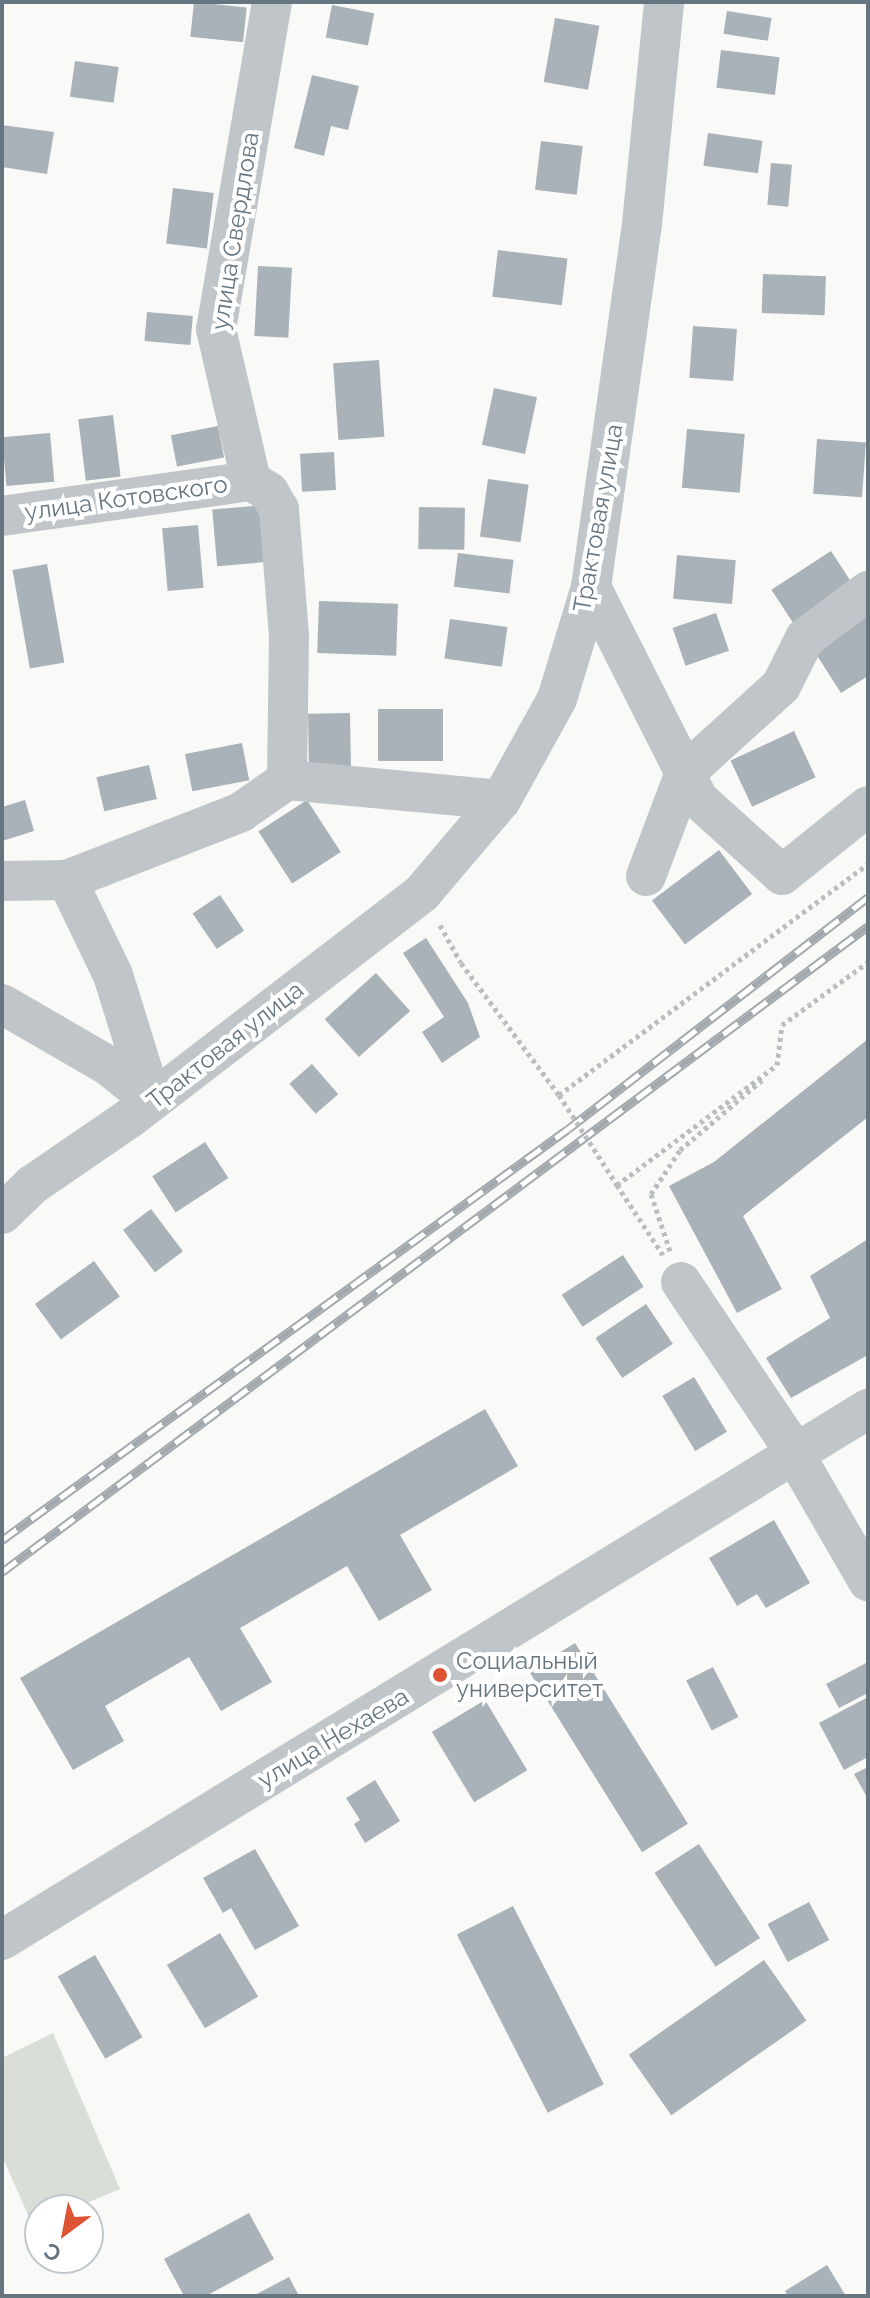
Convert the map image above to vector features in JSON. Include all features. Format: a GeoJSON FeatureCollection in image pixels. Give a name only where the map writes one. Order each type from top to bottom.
{"type":"FeatureCollection","features":[{"type":"Feature","properties":{"kind":"street","name":"улица Свердлова"},"geometry":{"type":"LineString","coordinates":[[251,481],[216,329],[272,2]]}},
{"type":"Feature","properties":{"kind":"street","name":"Трактовая улица"},"geometry":{"type":"LineString","coordinates":[[2,1214],[32,1185],[152,1101],[422,893],[501,800],[557,699],[591,587],[642,224],[664,2]]}},
{"type":"Feature","properties":{"kind":"street","name":"улица Котовского"},"geometry":{"type":"LineString","coordinates":[[2,516],[251,481]]}},
{"type":"Feature","properties":{"kind":"street"},"geometry":{"type":"LineString","coordinates":[[251,481],[269,492],[279,509],[289,636],[287,780]]}},
{"type":"Feature","properties":{"kind":"street"},"geometry":{"type":"LineString","coordinates":[[591,587],[698,799],[782,875],[868,806]]}},
{"type":"Feature","properties":{"kind":"street"},"geometry":{"type":"LineString","coordinates":[[646,876],[685,773],[781,686],[805,638],[868,591]]}},
{"type":"Feature","properties":{"kind":"street"},"geometry":{"type":"LineString","coordinates":[[2,881],[67,880],[241,812],[287,780],[501,800]]}},
{"type":"Feature","properties":{"kind":"street"},"geometry":{"type":"LineString","coordinates":[[67,880],[113,975],[152,1101]]}},
{"type":"Feature","properties":{"kind":"street"},"geometry":{"type":"LineString","coordinates":[[2,1004],[109,1066],[152,1101]]}},
{"type":"Feature","properties":{"kind":"street"},"geometry":{"type":"LineString","coordinates":[[681,1282],[795,1455],[868,1581]]}},
{"type":"Feature","properties":{"kind":"street","name":"улица Нехаева"},"geometry":{"type":"LineString","coordinates":[[2,1940],[868,1409]]}},
{"type":"Feature","properties":{"kind":"path"},"geometry":{"type":"LineString","coordinates":[[559,1095],[868,864]]}},
{"type":"Feature","properties":{"kind":"path"},"geometry":{"type":"LineString","coordinates":[[422,893],[461,963],[559,1095],[681,1282]]}},
{"type":"Feature","properties":{"kind":"path"},"geometry":{"type":"LineString","coordinates":[[681,1282],[651,1194],[680,1150],[777,1065],[782,1025],[868,962]]}},
{"type":"Feature","properties":{"kind":"path"},"geometry":{"type":"LineString","coordinates":[[617,1185],[777,1065]]}},
{"type":"Feature","properties":{"kind":"shaded area"},"geometry":{"type":"Polygon","coordinates":[[[53,2033],[120,2189],[104,2196],[24,2194],[24,2206],[2,2156],[2,2058],[53,2033]]]}},
{"type":"Feature","properties":{"kind":"building"},"geometry":{"type":"Polygon","coordinates":[[[194,2],[247,8],[243,42],[190,37],[194,2]]]}},
{"type":"Feature","properties":{"kind":"building"},"geometry":{"type":"Polygon","coordinates":[[[332,5],[374,13],[368,46],[326,37],[332,5]]]}},
{"type":"Feature","properties":{"kind":"building"},"geometry":{"type":"Polygon","coordinates":[[[727,11],[771,18],[768,41],[723,34],[727,11]]]}},
{"type":"Feature","properties":{"kind":"building"},"geometry":{"type":"Polygon","coordinates":[[[555,18],[599,26],[588,90],[544,82],[555,18]]]}},
{"type":"Feature","properties":{"kind":"building"},"geometry":{"type":"Polygon","coordinates":[[[721,50],[780,57],[775,95],[716,88],[721,50]]]}},
{"type":"Feature","properties":{"kind":"building"},"geometry":{"type":"Polygon","coordinates":[[[75,61],[119,67],[114,103],[70,97],[75,61]]]}},
{"type":"Feature","properties":{"kind":"building"},"geometry":{"type":"Polygon","coordinates":[[[312,75],[359,86],[348,130],[331,126],[324,156],[294,148],[312,75]]]}},
{"type":"Feature","properties":{"kind":"building"},"geometry":{"type":"Polygon","coordinates":[[[2,125],[54,132],[47,174],[2,167],[2,125]]]}},
{"type":"Feature","properties":{"kind":"building"},"geometry":{"type":"Polygon","coordinates":[[[708,133],[762,141],[758,173],[703,166],[708,133]]]}},
{"type":"Feature","properties":{"kind":"building"},"geometry":{"type":"Polygon","coordinates":[[[541,141],[583,146],[577,195],[535,190],[541,141]]]}},
{"type":"Feature","properties":{"kind":"building"},"geometry":{"type":"Polygon","coordinates":[[[771,163],[792,165],[788,207],[767,205],[771,163]]]}},
{"type":"Feature","properties":{"kind":"building"},"geometry":{"type":"Polygon","coordinates":[[[173,188],[214,193],[207,249],[166,244],[173,188]]]}},
{"type":"Feature","properties":{"kind":"building"},"geometry":{"type":"Polygon","coordinates":[[[498,250],[567,259],[562,305],[492,297],[498,250]]]}},
{"type":"Feature","properties":{"kind":"building"},"geometry":{"type":"Polygon","coordinates":[[[258,266],[292,268],[288,338],[254,336],[258,266]]]}},
{"type":"Feature","properties":{"kind":"building"},"geometry":{"type":"Polygon","coordinates":[[[763,274],[826,276],[825,315],[762,313],[763,274]]]}},
{"type":"Feature","properties":{"kind":"building"},"geometry":{"type":"Polygon","coordinates":[[[147,312],[193,316],[190,345],[144,341],[147,312]]]}},
{"type":"Feature","properties":{"kind":"building"},"geometry":{"type":"Polygon","coordinates":[[[693,326],[737,329],[733,381],[689,378],[693,326]]]}},
{"type":"Feature","properties":{"kind":"building"},"geometry":{"type":"Polygon","coordinates":[[[379,360],[384,437],[338,440],[333,363],[379,360]]]}},
{"type":"Feature","properties":{"kind":"building"},"geometry":{"type":"Polygon","coordinates":[[[494,388],[537,397],[525,454],[482,445],[494,388]]]}},
{"type":"Feature","properties":{"kind":"building"},"geometry":{"type":"Polygon","coordinates":[[[113,415],[121,477],[86,481],[78,419],[113,415]]]}},
{"type":"Feature","properties":{"kind":"building"},"geometry":{"type":"Polygon","coordinates":[[[218,426],[224,457],[177,467],[171,435],[218,426]]]}},
{"type":"Feature","properties":{"kind":"building"},"geometry":{"type":"Polygon","coordinates":[[[687,429],[745,434],[740,493],[682,488],[687,429]]]}},
{"type":"Feature","properties":{"kind":"building"},"geometry":{"type":"Polygon","coordinates":[[[50,433],[54,482],[6,486],[2,437],[50,433]]]}},
{"type":"Feature","properties":{"kind":"building"},"geometry":{"type":"Polygon","coordinates":[[[817,439],[866,442],[862,497],[813,494],[817,439]]]}},
{"type":"Feature","properties":{"kind":"building"},"geometry":{"type":"Polygon","coordinates":[[[334,452],[336,490],[302,492],[300,454],[334,452]]]}},
{"type":"Feature","properties":{"kind":"building"},"geometry":{"type":"Polygon","coordinates":[[[488,479],[529,485],[521,542],[480,536],[488,479]]]}},
{"type":"Feature","properties":{"kind":"building"},"geometry":{"type":"Polygon","coordinates":[[[264,505],[269,562],[217,566],[212,510],[264,505]]]}},
{"type":"Feature","properties":{"kind":"building"},"geometry":{"type":"Polygon","coordinates":[[[419,507],[465,508],[464,550],[418,549],[419,507]]]}},
{"type":"Feature","properties":{"kind":"building"},"geometry":{"type":"Polygon","coordinates":[[[198,525],[203,588],[168,591],[162,528],[198,525]]]}},
{"type":"Feature","properties":{"kind":"building"},"geometry":{"type":"Polygon","coordinates":[[[831,551],[854,587],[795,626],[771,590],[831,551]]]}},
{"type":"Feature","properties":{"kind":"building"},"geometry":{"type":"Polygon","coordinates":[[[458,553],[514,560],[509,594],[454,587],[458,553]]]}},
{"type":"Feature","properties":{"kind":"building"},"geometry":{"type":"Polygon","coordinates":[[[677,555],[736,560],[732,604],[673,599],[677,555]]]}},
{"type":"Feature","properties":{"kind":"building"},"geometry":{"type":"Polygon","coordinates":[[[47,564],[64,662],[30,669],[13,570],[47,564]]]}},
{"type":"Feature","properties":{"kind":"building"},"geometry":{"type":"Polygon","coordinates":[[[319,601],[398,604],[396,656],[317,653],[319,601]]]}},
{"type":"Feature","properties":{"kind":"building"},"geometry":{"type":"Polygon","coordinates":[[[868,609],[868,676],[841,693],[811,646],[868,609]]]}},
{"type":"Feature","properties":{"kind":"building"},"geometry":{"type":"Polygon","coordinates":[[[716,613],[729,651],[686,666],[673,628],[716,613]]]}},
{"type":"Feature","properties":{"kind":"building"},"geometry":{"type":"Polygon","coordinates":[[[450,619],[507,627],[502,667],[444,659],[450,619]]]}},
{"type":"Feature","properties":{"kind":"building"},"geometry":{"type":"Polygon","coordinates":[[[378,709],[443,709],[443,761],[378,761],[378,709]]]}},
{"type":"Feature","properties":{"kind":"building"},"geometry":{"type":"Polygon","coordinates":[[[350,713],[351,769],[309,770],[308,714],[350,713]]]}},
{"type":"Feature","properties":{"kind":"building"},"geometry":{"type":"Polygon","coordinates":[[[794,731],[816,777],[752,807],[731,761],[794,731]]]}},
{"type":"Feature","properties":{"kind":"building"},"geometry":{"type":"Polygon","coordinates":[[[242,743],[249,780],[192,791],[185,754],[242,743]]]}},
{"type":"Feature","properties":{"kind":"building"},"geometry":{"type":"Polygon","coordinates":[[[149,765],[157,799],[104,811],[96,777],[149,765]]]}},
{"type":"Feature","properties":{"kind":"building"},"geometry":{"type":"Polygon","coordinates":[[[25,800],[34,831],[2,841],[2,807],[25,800]]]}},
{"type":"Feature","properties":{"kind":"building"},"geometry":{"type":"Polygon","coordinates":[[[307,800],[341,852],[292,884],[258,832],[307,800]]]}},
{"type":"Feature","properties":{"kind":"building"},"geometry":{"type":"Polygon","coordinates":[[[719,850],[752,894],[685,944],[652,901],[719,850]]]}},
{"type":"Feature","properties":{"kind":"building"},"geometry":{"type":"Polygon","coordinates":[[[220,895],[244,931],[217,949],[193,913],[220,895]]]}},
{"type":"Feature","properties":{"kind":"building"},"geometry":{"type":"Polygon","coordinates":[[[426,938],[468,1003],[480,1037],[442,1063],[422,1032],[444,1017],[403,953],[426,938]]]}},
{"type":"Feature","properties":{"kind":"building"},"geometry":{"type":"Polygon","coordinates":[[[376,973],[410,1011],[359,1057],[325,1019],[376,973]]]}},
{"type":"Feature","properties":{"kind":"building"},"geometry":{"type":"Polygon","coordinates":[[[868,1039],[868,1117],[743,1216],[782,1289],[737,1313],[669,1186],[714,1162],[868,1039]]]}},
{"type":"Feature","properties":{"kind":"building"},"geometry":{"type":"Polygon","coordinates":[[[312,1064],[338,1094],[316,1114],[289,1084],[312,1064]]]}},
{"type":"Feature","properties":{"kind":"building"},"geometry":{"type":"Polygon","coordinates":[[[205,1142],[228,1178],[176,1212],[152,1176],[205,1142]]]}},
{"type":"Feature","properties":{"kind":"building"},"geometry":{"type":"Polygon","coordinates":[[[151,1209],[183,1251],[155,1272],[123,1230],[151,1209]]]}},
{"type":"Feature","properties":{"kind":"building"},"geometry":{"type":"Polygon","coordinates":[[[868,1239],[868,1355],[791,1398],[766,1358],[830,1318],[810,1276],[868,1239]]]}},
{"type":"Feature","properties":{"kind":"building"},"geometry":{"type":"Polygon","coordinates":[[[623,1255],[644,1287],[582,1327],[562,1295],[623,1255]]]}},
{"type":"Feature","properties":{"kind":"building"},"geometry":{"type":"Polygon","coordinates":[[[94,1261],[120,1297],[61,1340],[35,1304],[94,1261]]]}},
{"type":"Feature","properties":{"kind":"building"},"geometry":{"type":"Polygon","coordinates":[[[646,1304],[673,1344],[622,1378],[595,1338],[646,1304]]]}},
{"type":"Feature","properties":{"kind":"building"},"geometry":{"type":"Polygon","coordinates":[[[694,1377],[727,1432],[695,1451],[662,1396],[694,1377]]]}},
{"type":"Feature","properties":{"kind":"building"},"geometry":{"type":"Polygon","coordinates":[[[485,1409],[518,1466],[400,1535],[432,1590],[379,1621],[347,1566],[240,1628],[272,1682],[221,1711],[189,1657],[105,1706],[124,1741],[73,1770],[20,1678],[485,1409]]]}},
{"type":"Feature","properties":{"kind":"building"},"geometry":{"type":"Polygon","coordinates":[[[774,1520],[810,1583],[766,1608],[757,1594],[737,1606],[709,1558],[774,1520]]]}},
{"type":"Feature","properties":{"kind":"building"},"geometry":{"type":"Polygon","coordinates":[[[575,1643],[688,1824],[642,1852],[529,1672],[575,1643]]]}},
{"type":"Feature","properties":{"kind":"building"},"geometry":{"type":"Polygon","coordinates":[[[868,1662],[868,1693],[839,1708],[826,1684],[868,1662]]]}},
{"type":"Feature","properties":{"kind":"building"},"geometry":{"type":"Polygon","coordinates":[[[713,1667],[738,1717],[712,1731],[686,1681],[713,1667]]]}},
{"type":"Feature","properties":{"kind":"building"},"geometry":{"type":"Polygon","coordinates":[[[868,1697],[868,1757],[844,1770],[819,1723],[868,1697]]]}},
{"type":"Feature","properties":{"kind":"building"},"geometry":{"type":"Polygon","coordinates":[[[485,1700],[527,1770],[474,1802],[432,1732],[485,1700]]]}},
{"type":"Feature","properties":{"kind":"building"},"geometry":{"type":"Polygon","coordinates":[[[868,1767],[868,1799],[854,1774],[868,1767]]]}},
{"type":"Feature","properties":{"kind":"building"},"geometry":{"type":"Polygon","coordinates":[[[375,1780],[400,1821],[365,1843],[354,1824],[360,1820],[346,1798],[375,1780]]]}},
{"type":"Feature","properties":{"kind":"building"},"geometry":{"type":"Polygon","coordinates":[[[699,1844],[760,1938],[716,1967],[655,1873],[699,1844]]]}},
{"type":"Feature","properties":{"kind":"building"},"geometry":{"type":"Polygon","coordinates":[[[255,1849],[299,1926],[255,1950],[231,1908],[223,1913],[203,1878],[255,1849]]]}},
{"type":"Feature","properties":{"kind":"building"},"geometry":{"type":"Polygon","coordinates":[[[809,1902],[829,1940],[788,1962],[768,1924],[809,1902]]]}},
{"type":"Feature","properties":{"kind":"building"},"geometry":{"type":"Polygon","coordinates":[[[513,1906],[604,2084],[548,2113],[457,1935],[513,1906]]]}},
{"type":"Feature","properties":{"kind":"building"},"geometry":{"type":"Polygon","coordinates":[[[220,1933],[258,1996],[205,2028],[167,1965],[220,1933]]]}},
{"type":"Feature","properties":{"kind":"building"},"geometry":{"type":"Polygon","coordinates":[[[95,1955],[142,2037],[105,2059],[58,1976],[95,1955]]]}},
{"type":"Feature","properties":{"kind":"building"},"geometry":{"type":"Polygon","coordinates":[[[764,1960],[806,2021],[671,2115],[629,2055],[764,1960]]]}},
{"type":"Feature","properties":{"kind":"building"},"geometry":{"type":"Polygon","coordinates":[[[249,2213],[274,2259],[206,2296],[184,2296],[164,2259],[249,2213]]]}},
{"type":"Feature","properties":{"kind":"building"},"geometry":{"type":"Polygon","coordinates":[[[827,2265],[846,2296],[788,2296],[785,2291],[827,2265]]]}},
{"type":"Feature","properties":{"kind":"building"},"geometry":{"type":"Polygon","coordinates":[[[289,2277],[299,2296],[253,2296],[289,2277]]]}},
{"type":"Feature","properties":{"kind":"railway"},"geometry":{"type":"LineString","coordinates":[[2,1540],[568,1129],[868,897]]}},
{"type":"Feature","properties":{"kind":"railway"},"geometry":{"type":"LineString","coordinates":[[2,1572],[868,926]]}},
{"type":"Feature","properties":{"kind":"place","name":"Социальный университет"},"geometry":{"type":"Point","coordinates":[440,1675]}}]}
